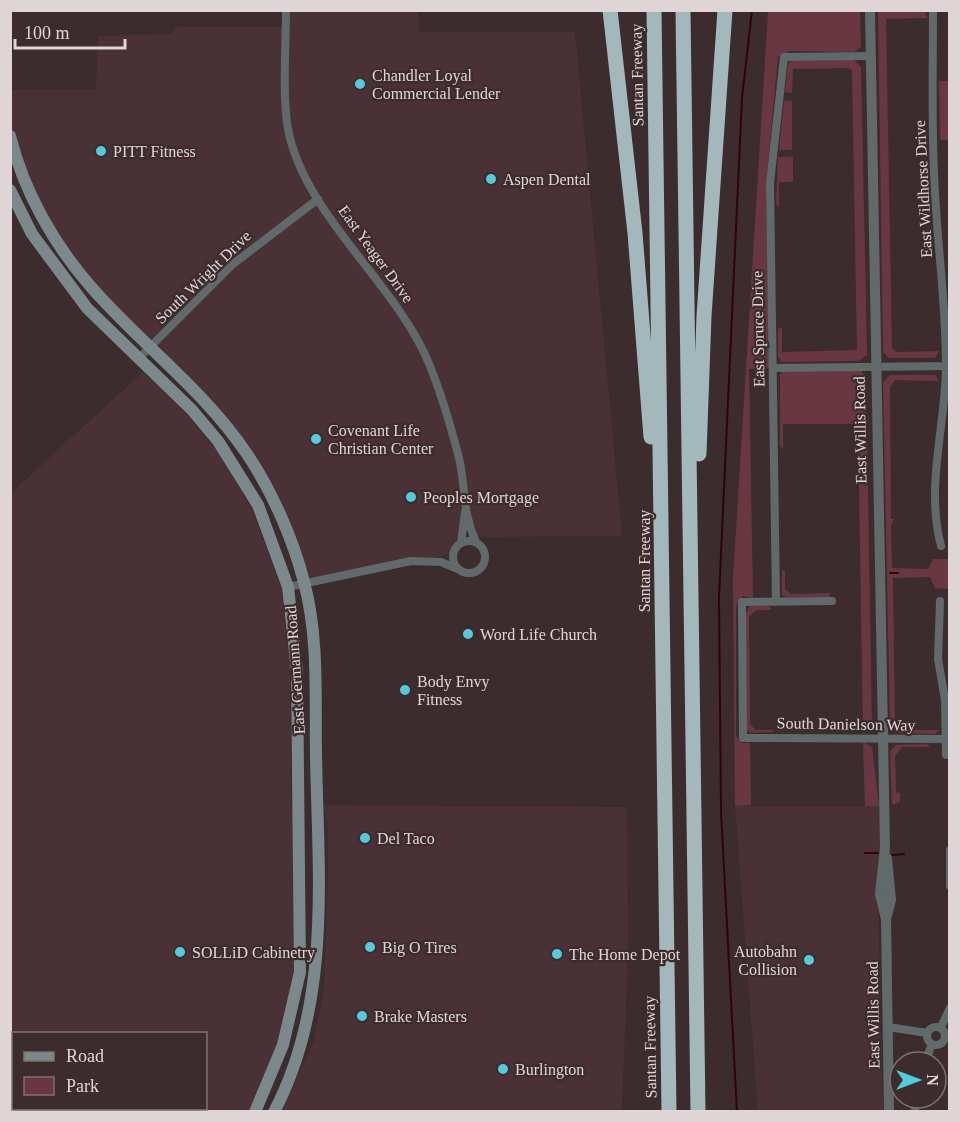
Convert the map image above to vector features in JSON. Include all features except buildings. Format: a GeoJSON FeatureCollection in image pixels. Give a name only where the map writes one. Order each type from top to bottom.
{"type":"FeatureCollection","features":[{"type":"Feature","properties":{"kind":"highway"},"geometry":{"type":"LineString","coordinates":[[609,10],[635,232],[654,479],[662,517]]}},
{"type":"Feature","properties":{"kind":"highway","name":"Santan Freeway"},"geometry":{"type":"LineString","coordinates":[[654,10],[669,1112]]}},
{"type":"Feature","properties":{"kind":"highway"},"geometry":{"type":"LineString","coordinates":[[682,10],[689,606],[697,1086],[700,1112]]}},
{"type":"Feature","properties":{"kind":"highway"},"geometry":{"type":"LineString","coordinates":[[689,606],[697,570],[704,316],[725,10]]}},
{"type":"Feature","properties":{"kind":"highway"},"geometry":{"type":"LineString","coordinates":[[662,1112],[661,1029],[667,998]]}},
{"type":"Feature","properties":{"kind":"main road","name":"East Germann Road"},"geometry":{"type":"LineString","coordinates":[[10,136],[22,174],[34,201],[63,250],[92,289],[213,411],[248,454],[285,526],[305,584],[315,676],[317,947],[307,1022],[288,1081],[274,1112]]}},
{"type":"Feature","properties":{"kind":"main road","name":"East Germann Road"},"geometry":{"type":"LineString","coordinates":[[10,190],[32,234],[87,308],[192,410],[218,441],[258,505],[288,587],[297,671],[300,972],[283,1045],[255,1112]]}},
{"type":"Feature","properties":{"kind":"street","name":"East Yeager Drive"},"geometry":{"type":"LineString","coordinates":[[286,10],[288,129],[302,170],[318,199],[400,313],[423,351],[451,426],[459,460],[465,512],[476,542]]}},
{"type":"Feature","properties":{"kind":"street","name":"East Willis Road"},"geometry":{"type":"LineString","coordinates":[[870,10],[881,739],[885,848],[891,900],[886,919],[889,1112]]}},
{"type":"Feature","properties":{"kind":"street","name":"East Wildhorse Drive"},"geometry":{"type":"LineString","coordinates":[[933,10],[935,192],[947,301],[948,366],[936,471],[936,527],[940,546]]}},
{"type":"Feature","properties":{"kind":"street","name":"East Spruce Drive"},"geometry":{"type":"LineString","coordinates":[[776,602],[770,183],[784,57],[870,56]]}},
{"type":"Feature","properties":{"kind":"street","name":"South Wright Drive"},"geometry":{"type":"LineString","coordinates":[[139,358],[233,264],[318,199]]}},
{"type":"Feature","properties":{"kind":"street"},"geometry":{"type":"LineString","coordinates":[[774,368],[948,366]]}},
{"type":"Feature","properties":{"kind":"street","name":"East Yeager Drive"},"geometry":{"type":"LineString","coordinates":[[461,543],[465,512]]}},
{"type":"Feature","properties":{"kind":"street"},"geometry":{"type":"LineString","coordinates":[[288,587],[388,565],[433,560],[454,551],[461,543],[476,542],[485,554],[484,564],[471,573],[433,560]]}},
{"type":"Feature","properties":{"kind":"street"},"geometry":{"type":"LineString","coordinates":[[454,551],[454,562],[460,570]]}},
{"type":"Feature","properties":{"kind":"street"},"geometry":{"type":"LineString","coordinates":[[776,602],[832,601]]}},
{"type":"Feature","properties":{"kind":"street"},"geometry":{"type":"LineString","coordinates":[[940,601],[938,659],[945,700],[948,740],[946,755]]}},
{"type":"Feature","properties":{"kind":"street","name":"South Danielson Way"},"geometry":{"type":"LineString","coordinates":[[776,602],[742,602],[743,738],[948,740]]}},
{"type":"Feature","properties":{"kind":"street"},"geometry":{"type":"LineString","coordinates":[[949,850],[950,886]]}},
{"type":"Feature","properties":{"kind":"street"},"geometry":{"type":"LineString","coordinates":[[941,1027],[950,1008]]}},
{"type":"Feature","properties":{"kind":"street"},"geometry":{"type":"LineString","coordinates":[[888,1027],[927,1033]]}},
{"type":"Feature","properties":{"kind":"street"},"geometry":{"type":"LineString","coordinates":[[927,1033],[933,1027],[941,1027]]}},
{"type":"Feature","properties":{"kind":"street"},"geometry":{"type":"LineString","coordinates":[[932,1044],[940,1044],[945,1040],[946,1035],[941,1027]]}},
{"type":"Feature","properties":{"kind":"street"},"geometry":{"type":"LineString","coordinates":[[927,1033],[932,1044],[930,1050]]}},
{"type":"Feature","properties":{"kind":"shaded area"},"geometry":{"type":"Polygon","coordinates":[[[286,11],[418,11],[419,32],[575,32],[622,536],[474,537],[468,518],[461,543],[454,551],[433,560],[305,584],[294,552],[244,449],[61,247],[10,136],[10,90],[96,90],[98,36],[170,34],[177,27],[286,27],[286,11]]]}},
{"type":"Feature","properties":{"kind":"shaded area"},"geometry":{"type":"Polygon","coordinates":[[[143,372],[190,418],[215,448],[252,509],[281,587],[290,667],[291,805],[299,806],[294,1000],[255,1111],[11,1112],[11,493],[143,372]]]}},
{"type":"Feature","properties":{"kind":"shaded area"},"geometry":{"type":"Polygon","coordinates":[[[324,805],[627,807],[628,952],[622,1111],[282,1111],[313,1043],[324,991],[328,827],[324,805]]]}},
{"type":"Feature","properties":{"kind":"shaded area"},"geometry":{"type":"Polygon","coordinates":[[[735,806],[879,806],[881,837],[878,902],[883,1111],[758,1111],[735,806]]]}},
{"type":"Feature","properties":{"kind":"green space"},"geometry":{"type":"Polygon","coordinates":[[[860,11],[861,47],[854,52],[790,51],[778,57],[766,184],[769,368],[749,369],[753,598],[743,596],[736,608],[736,736],[742,743],[750,743],[751,805],[735,806],[733,579],[768,12],[860,11]]]}},
{"type":"Feature","properties":{"kind":"green space"},"geometry":{"type":"Polygon","coordinates":[[[878,11],[925,11],[927,18],[886,19],[892,348],[897,352],[939,351],[935,358],[889,358],[883,352],[878,11]]]}},
{"type":"Feature","properties":{"kind":"green space"},"geometry":{"type":"Polygon","coordinates":[[[854,60],[861,67],[867,355],[859,361],[782,362],[778,357],[778,329],[782,327],[782,352],[857,350],[852,70],[848,68],[793,69],[792,93],[785,92],[788,64],[791,61],[854,60]]]}},
{"type":"Feature","properties":{"kind":"green space"},"geometry":{"type":"Polygon","coordinates":[[[939,81],[949,81],[949,140],[940,140],[939,81]]]}},
{"type":"Feature","properties":{"kind":"green space"},"geometry":{"type":"Polygon","coordinates":[[[784,101],[792,101],[792,150],[779,150],[784,101]]]}},
{"type":"Feature","properties":{"kind":"green space"},"geometry":{"type":"Polygon","coordinates":[[[778,157],[793,157],[793,182],[779,182],[779,207],[776,204],[778,157]]]}},
{"type":"Feature","properties":{"kind":"green space"},"geometry":{"type":"Polygon","coordinates":[[[860,370],[866,376],[872,726],[863,734],[858,424],[783,424],[783,449],[780,446],[780,375],[783,371],[860,370]]]}},
{"type":"Feature","properties":{"kind":"green space"},"geometry":{"type":"Polygon","coordinates":[[[890,375],[935,375],[939,381],[895,380],[890,387],[891,519],[894,519],[891,525],[892,568],[928,569],[933,559],[950,559],[949,589],[935,588],[930,577],[893,578],[895,724],[901,730],[939,730],[935,734],[896,733],[890,727],[883,382],[890,375]]]}},
{"type":"Feature","properties":{"kind":"green space"},"geometry":{"type":"Polygon","coordinates":[[[785,570],[785,589],[791,594],[831,593],[829,597],[785,597],[782,595],[782,571],[785,570]]]}},
{"type":"Feature","properties":{"kind":"green space"},"geometry":{"type":"Polygon","coordinates":[[[750,606],[769,606],[772,610],[757,610],[749,616],[750,724],[756,730],[774,730],[772,732],[750,733],[746,730],[746,613],[750,606]]]}},
{"type":"Feature","properties":{"kind":"green space"},"geometry":{"type":"Polygon","coordinates":[[[863,742],[872,747],[879,806],[865,806],[863,742]]]}},
{"type":"Feature","properties":{"kind":"green space"},"geometry":{"type":"Polygon","coordinates":[[[927,744],[930,747],[902,747],[895,756],[896,792],[900,793],[900,802],[892,805],[890,751],[896,745],[927,744]]]}},
{"type":"Feature","properties":{"kind":"waterway"},"geometry":{"type":"LineString","coordinates":[[737,1112],[721,812],[719,597],[742,98],[752,10]]}},
{"type":"Feature","properties":{"kind":"waterway"},"geometry":{"type":"LineString","coordinates":[[890,573],[898,573]]}},
{"type":"Feature","properties":{"kind":"waterway"},"geometry":{"type":"LineString","coordinates":[[865,853],[878,853]]}},
{"type":"Feature","properties":{"kind":"waterway"},"geometry":{"type":"LineString","coordinates":[[892,855],[904,854]]}},
{"type":"Feature","properties":{"kind":"place","name":"Chandler Loyal Commercial Lender"},"geometry":{"type":"Point","coordinates":[360,84]}},
{"type":"Feature","properties":{"kind":"place","name":"PITT Fitness"},"geometry":{"type":"Point","coordinates":[101,151]}},
{"type":"Feature","properties":{"kind":"place","name":"Aspen Dental"},"geometry":{"type":"Point","coordinates":[491,179]}},
{"type":"Feature","properties":{"kind":"place","name":"Covenant Life Christian Center"},"geometry":{"type":"Point","coordinates":[316,439]}},
{"type":"Feature","properties":{"kind":"place","name":"Peoples Mortgage"},"geometry":{"type":"Point","coordinates":[411,497]}},
{"type":"Feature","properties":{"kind":"place","name":"Word Life Church"},"geometry":{"type":"Point","coordinates":[468,634]}},
{"type":"Feature","properties":{"kind":"place","name":"Body Envy Fitness"},"geometry":{"type":"Point","coordinates":[405,690]}},
{"type":"Feature","properties":{"kind":"place","name":"Del Taco"},"geometry":{"type":"Point","coordinates":[365,838]}},
{"type":"Feature","properties":{"kind":"place","name":"Big O Tires"},"geometry":{"type":"Point","coordinates":[370,947]}},
{"type":"Feature","properties":{"kind":"place","name":"SOLLiD Cabinetry"},"geometry":{"type":"Point","coordinates":[180,952]}},
{"type":"Feature","properties":{"kind":"place","name":"The Home Depot"},"geometry":{"type":"Point","coordinates":[557,954]}},
{"type":"Feature","properties":{"kind":"place","name":"Autobahn Collision"},"geometry":{"type":"Point","coordinates":[809,960]}},
{"type":"Feature","properties":{"kind":"place","name":"Brake Masters"},"geometry":{"type":"Point","coordinates":[362,1016]}},
{"type":"Feature","properties":{"kind":"place","name":"Burlington"},"geometry":{"type":"Point","coordinates":[503,1069]}}]}
